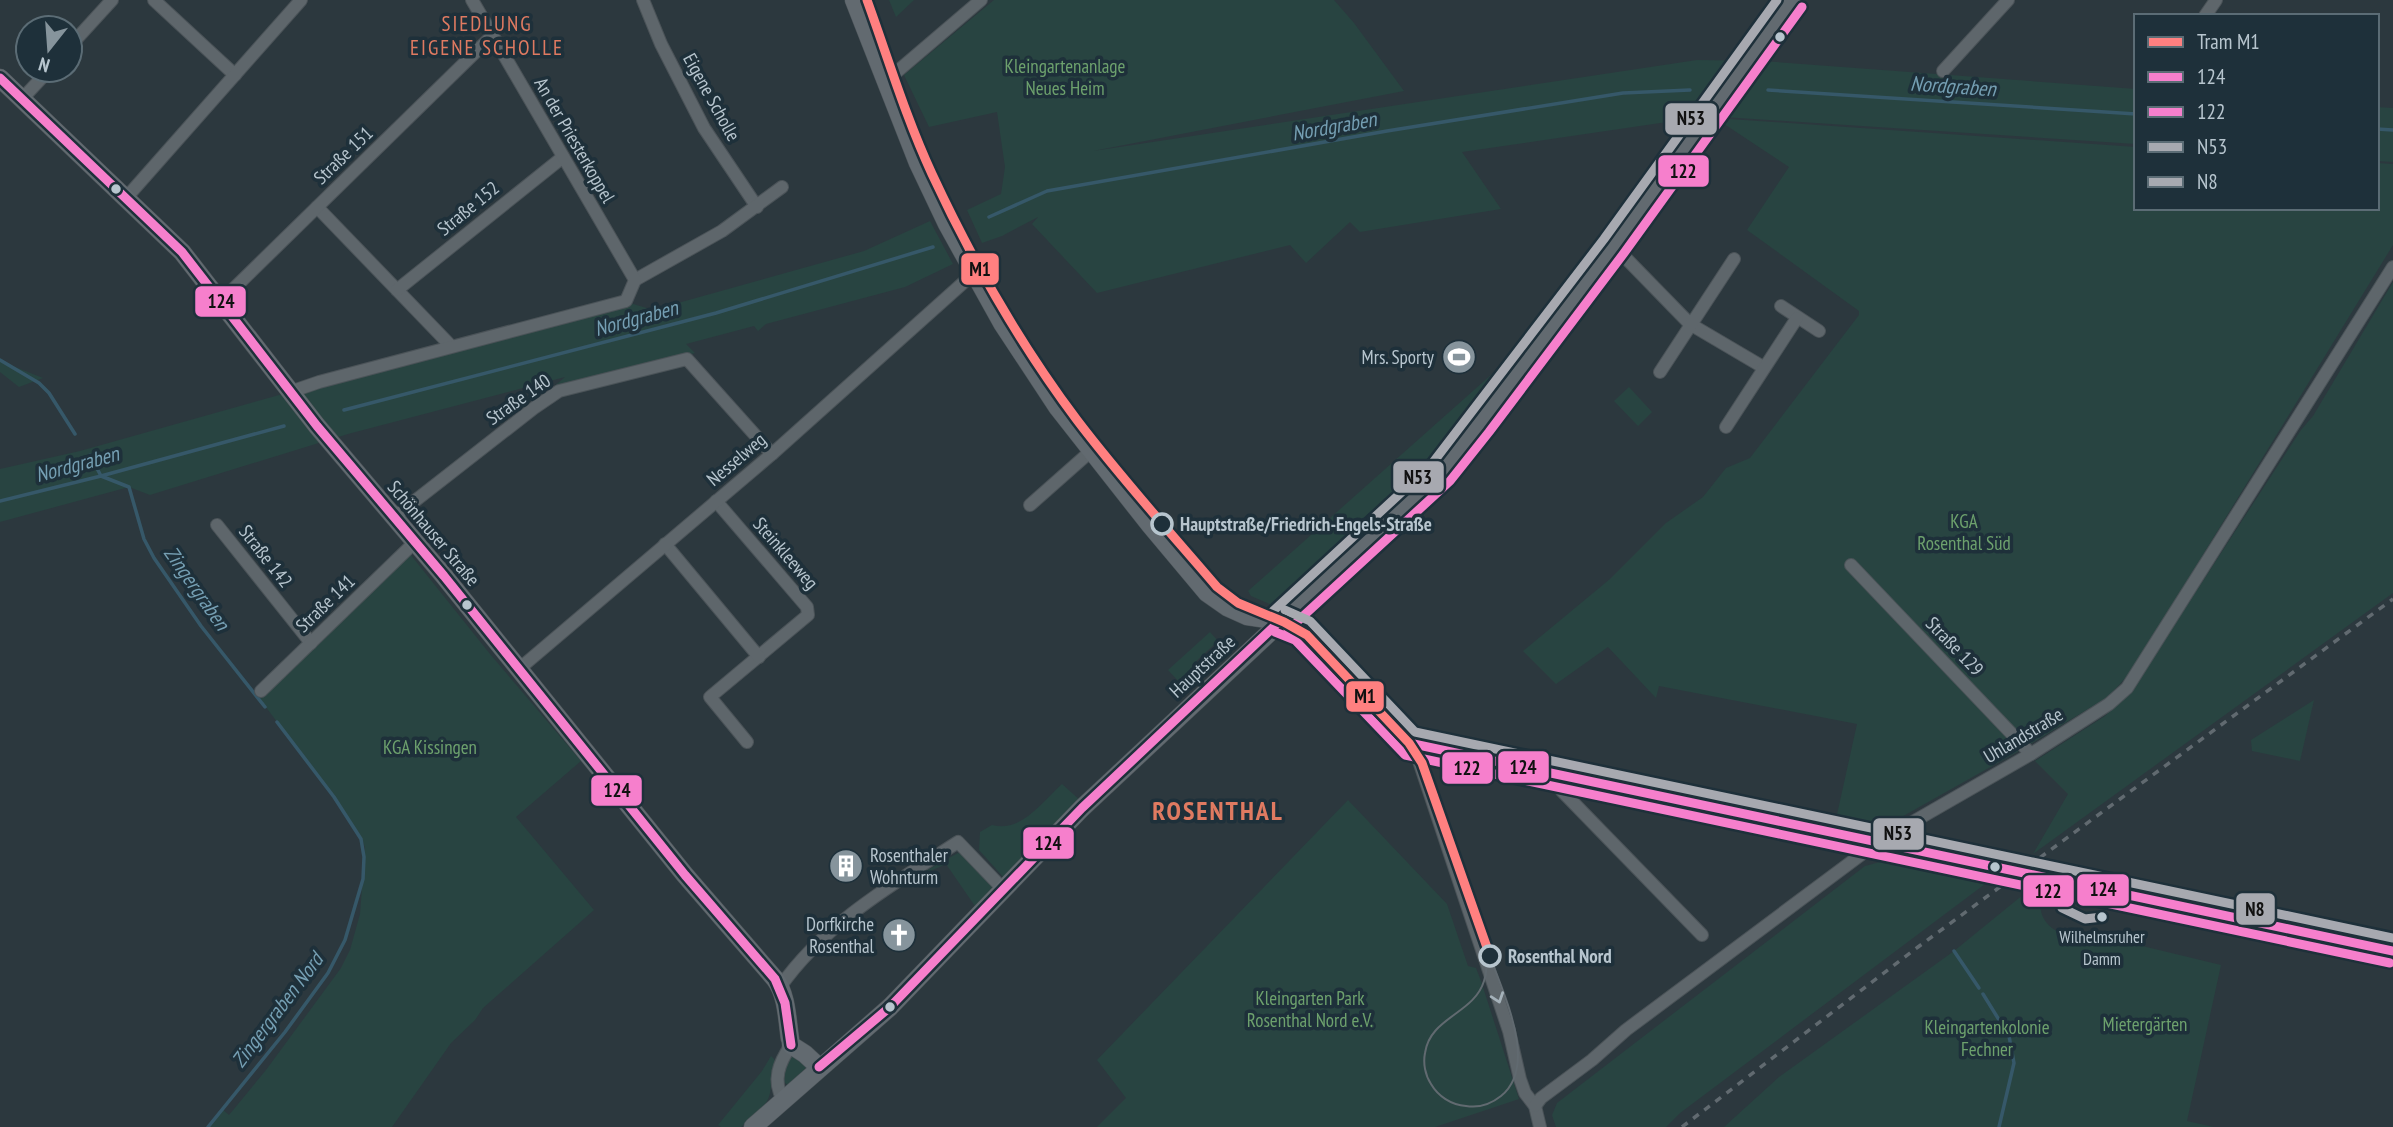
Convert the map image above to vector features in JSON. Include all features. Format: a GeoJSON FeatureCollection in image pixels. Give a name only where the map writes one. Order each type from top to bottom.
{"type":"FeatureCollection","features":[{"type":"Feature","properties":{"kind":"main road"},"geometry":{"type":"LineString","coordinates":[[854,0],[930,189],[973,274],[1058,408],[1161,539],[1208,593],[1244,615],[1280,621],[1302,630],[1409,743],[2393,951]]}},
{"type":"Feature","properties":{"kind":"main road","name":"Hauptstraße"},"geometry":{"type":"LineString","coordinates":[[753,1127],[890,1007],[1082,808],[1440,473],[1615,246],[1789,1]]}},
{"type":"Feature","properties":{"kind":"main road","name":"Schönhauser Straße"},"geometry":{"type":"LineString","coordinates":[[0,78],[181,252],[393,518],[780,987],[791,1042]]}},
{"type":"Feature","properties":{"kind":"main road"},"geometry":{"type":"LineString","coordinates":[[791,1042],[820,1067]]}},
{"type":"Feature","properties":{"kind":"street"},"geometry":{"type":"LineString","coordinates":[[84,31],[112,0]]}},
{"type":"Feature","properties":{"kind":"street"},"geometry":{"type":"LineString","coordinates":[[153,0],[236,75]]}},
{"type":"Feature","properties":{"kind":"street"},"geometry":{"type":"LineString","coordinates":[[126,198],[302,0]]}},
{"type":"Feature","properties":{"kind":"street","name":"An der Priesterkoppel"},"geometry":{"type":"LineString","coordinates":[[472,0],[635,280]]}},
{"type":"Feature","properties":{"kind":"street","name":"Eigene Scholle"},"geometry":{"type":"LineString","coordinates":[[643,0],[661,44],[704,128],[757,207]]}},
{"type":"Feature","properties":{"kind":"street"},"geometry":{"type":"LineString","coordinates":[[886,81],[981,0]]}},
{"type":"Feature","properties":{"kind":"street"},"geometry":{"type":"LineString","coordinates":[[1943,71],[2008,0]]}},
{"type":"Feature","properties":{"kind":"street","name":"Straße 151"},"geometry":{"type":"LineString","coordinates":[[221,301],[492,36]]}},
{"type":"Feature","properties":{"kind":"street"},"geometry":{"type":"LineString","coordinates":[[22,99],[35,84]]}},
{"type":"Feature","properties":{"kind":"street","name":"Straße 152"},"geometry":{"type":"LineString","coordinates":[[397,290],[562,157]]}},
{"type":"Feature","properties":{"kind":"street"},"geometry":{"type":"LineString","coordinates":[[290,391],[626,301],[635,280],[685,253],[757,207],[782,187]]}},
{"type":"Feature","properties":{"kind":"street"},"geometry":{"type":"LineString","coordinates":[[317,206],[451,346]]}},
{"type":"Feature","properties":{"kind":"street"},"geometry":{"type":"LineString","coordinates":[[1615,246],[1689,324],[1763,367]]}},
{"type":"Feature","properties":{"kind":"street"},"geometry":{"type":"LineString","coordinates":[[1660,372],[1689,324],[1734,260]]}},
{"type":"Feature","properties":{"kind":"street","name":"Uhlandstraße"},"geometry":{"type":"LineString","coordinates":[[1535,1106],[1541,1098],[1592,1060],[1626,1030],[1878,842],[2031,754],[2109,704],[2127,688],[2393,267]]}},
{"type":"Feature","properties":{"kind":"street","name":"Nesselweg"},"geometry":{"type":"LineString","coordinates":[[519,669],[772,454],[973,274]]}},
{"type":"Feature","properties":{"kind":"street"},"geometry":{"type":"LineString","coordinates":[[1781,306],[1819,331]]}},
{"type":"Feature","properties":{"kind":"street"},"geometry":{"type":"LineString","coordinates":[[1726,427],[1797,318]]}},
{"type":"Feature","properties":{"kind":"street","name":"Straße 140"},"geometry":{"type":"LineString","coordinates":[[393,518],[559,391],[687,359],[772,454]]}},
{"type":"Feature","properties":{"kind":"street"},"geometry":{"type":"LineString","coordinates":[[1030,505],[1091,450]]}},
{"type":"Feature","properties":{"kind":"street","name":"Steinkleeweg"},"geometry":{"type":"LineString","coordinates":[[716,501],[807,607],[808,615],[805,619],[710,697],[747,742]]}},
{"type":"Feature","properties":{"kind":"street","name":"Straße 142"},"geometry":{"type":"LineString","coordinates":[[217,525],[311,643]]}},
{"type":"Feature","properties":{"kind":"street","name":"Straße 141"},"geometry":{"type":"LineString","coordinates":[[261,691],[415,542]]}},
{"type":"Feature","properties":{"kind":"street"},"geometry":{"type":"LineString","coordinates":[[665,544],[759,657]]}},
{"type":"Feature","properties":{"kind":"street","name":"Straße 129"},"geometry":{"type":"LineString","coordinates":[[1851,565],[2031,754]]}},
{"type":"Feature","properties":{"kind":"street"},"geometry":{"type":"LineString","coordinates":[[1409,743],[1418,760],[1510,1031],[1524,1090],[1535,1106],[1540,1127]]}},
{"type":"Feature","properties":{"kind":"street"},"geometry":{"type":"LineString","coordinates":[[1550,773],[1562,790],[1702,934]]}},
{"type":"Feature","properties":{"kind":"street"},"geometry":{"type":"LineString","coordinates":[[780,987],[798,961],[846,917],[958,842],[1004,890]]}},
{"type":"Feature","properties":{"kind":"street"},"geometry":{"type":"LineString","coordinates":[[783,1100],[777,1079],[783,1057],[791,1042]]}},
{"type":"Feature","properties":{"kind":"green space"},"geometry":{"type":"Polygon","coordinates":[[[889,0],[914,0],[896,17],[889,0]]]}},
{"type":"Feature","properties":{"kind":"green space","name":"Kleingartenanlage Neues Heim"},"geometry":{"type":"Polygon","coordinates":[[[994,0],[1334,0],[1404,91],[1093,151],[1697,60],[1762,61],[2134,89],[2134,144],[1708,116],[1462,152],[1501,209],[1360,232],[1350,222],[1306,263],[1290,245],[1097,293],[1032,224],[1038,217],[982,243],[967,210],[1001,194],[1005,167],[997,112],[929,127],[904,75],[994,0]]]}},
{"type":"Feature","properties":{"kind":"green space"},"geometry":{"type":"Polygon","coordinates":[[[2379,107],[2393,108],[2393,162],[2379,161],[2379,107]]]}},
{"type":"Feature","properties":{"kind":"green space","name":"KGA Rosenthal Süd"},"geometry":{"type":"Polygon","coordinates":[[[1715,118],[2134,147],[2134,210],[2379,210],[2379,163],[2393,164],[2393,245],[2131,672],[2108,697],[1882,828],[1836,819],[1857,724],[1659,686],[1656,698],[1608,647],[1556,684],[1523,651],[1610,579],[1666,523],[1703,497],[1726,468],[1750,458],[1859,315],[1859,311],[1747,230],[1789,167],[1715,118]]]}},
{"type":"Feature","properties":{"kind":"green space"},"geometry":{"type":"Polygon","coordinates":[[[930,221],[953,264],[905,287],[766,324],[758,331],[754,326],[686,344],[695,353],[550,390],[565,377],[348,434],[150,495],[129,487],[0,522],[0,469],[80,451],[290,392],[630,303],[653,310],[864,251],[930,221]]]}},
{"type":"Feature","properties":{"kind":"green space"},"geometry":{"type":"Polygon","coordinates":[[[2393,282],[2393,593],[2033,854],[2068,794],[2035,761],[2105,716],[2132,690],[2301,430],[2313,416],[2393,282]]]}},
{"type":"Feature","properties":{"kind":"green space"},"geometry":{"type":"Polygon","coordinates":[[[0,358],[10,365],[43,378],[19,387],[0,372],[0,358]]]}},
{"type":"Feature","properties":{"kind":"green space"},"geometry":{"type":"Polygon","coordinates":[[[1518,361],[1440,464],[1287,602],[1278,598],[1272,605],[1251,596],[1248,591],[1492,374],[1518,361]]]}},
{"type":"Feature","properties":{"kind":"green space"},"geometry":{"type":"Polygon","coordinates":[[[1629,387],[1652,412],[1638,426],[1614,401],[1629,387]]]}},
{"type":"Feature","properties":{"kind":"green space","name":"KGA Kissingen"},"geometry":{"type":"Polygon","coordinates":[[[410,554],[581,761],[516,817],[594,910],[483,1008],[475,1020],[451,1043],[392,1127],[208,1127],[222,1109],[229,1115],[266,1070],[341,968],[350,950],[360,914],[365,848],[362,838],[259,698],[410,554]]]}},
{"type":"Feature","properties":{"kind":"green space"},"geometry":{"type":"Polygon","coordinates":[[[1210,632],[1218,641],[1192,665],[1196,670],[1181,684],[1168,670],[1210,632]]]}},
{"type":"Feature","properties":{"kind":"green space"},"geometry":{"type":"Polygon","coordinates":[[[2314,700],[2300,761],[2252,751],[2251,740],[2314,700]]]}},
{"type":"Feature","properties":{"kind":"green space"},"geometry":{"type":"Polygon","coordinates":[[[1062,784],[1082,802],[1005,879],[979,850],[980,832],[992,825],[1003,826],[1022,820],[1062,784]]]}},
{"type":"Feature","properties":{"kind":"green space","name":"Kleingarten Park Rosenthal Nord e.V."},"geometry":{"type":"Polygon","coordinates":[[[1348,800],[1447,904],[1468,966],[1476,968],[1481,981],[1519,1099],[1435,1127],[1097,1127],[1126,1098],[1097,1060],[1348,800]]]}},
{"type":"Feature","properties":{"kind":"green space"},"geometry":{"type":"Polygon","coordinates":[[[958,853],[994,887],[977,909],[946,864],[902,884],[958,853]]]}},
{"type":"Feature","properties":{"kind":"green space"},"geometry":{"type":"Polygon","coordinates":[[[1880,862],[1985,884],[1680,1113],[1666,1127],[1556,1127],[1552,1115],[1557,1103],[1865,866],[1880,862]]]}},
{"type":"Feature","properties":{"kind":"green space","name":"Kleingartenkolonie Fechner"},"geometry":{"type":"Polygon","coordinates":[[[2024,894],[2041,898],[2044,919],[2050,927],[2069,936],[2101,936],[2221,965],[2187,1121],[2214,1127],[1724,1127],[1779,1077],[1954,951],[2024,894]]]}},
{"type":"Feature","properties":{"kind":"green space"},"geometry":{"type":"Polygon","coordinates":[[[790,1054],[808,1066],[788,1085],[784,1082],[786,1060],[790,1054]]]}},
{"type":"Feature","properties":{"kind":"green space"},"geometry":{"type":"Polygon","coordinates":[[[771,1056],[775,1060],[770,1093],[762,1108],[741,1127],[718,1125],[762,1071],[771,1056]]]}},
{"type":"Feature","properties":{"kind":"waterway","name":"Nordgraben"},"geometry":{"type":"LineString","coordinates":[[989,217],[1047,191],[1387,131],[1623,93],[1690,90]]}},
{"type":"Feature","properties":{"kind":"waterway","name":"Nordgraben"},"geometry":{"type":"LineString","coordinates":[[1768,90],[2134,114]]}},
{"type":"Feature","properties":{"kind":"waterway","name":"Nordgraben"},"geometry":{"type":"LineString","coordinates":[[2379,129],[2393,130]]}},
{"type":"Feature","properties":{"kind":"waterway","name":"Nordgraben"},"geometry":{"type":"LineString","coordinates":[[344,410],[716,313],[933,247]]}},
{"type":"Feature","properties":{"kind":"waterway","name":"Zingergraben"},"geometry":{"type":"LineString","coordinates":[[0,360],[39,383],[49,393],[75,434]]}},
{"type":"Feature","properties":{"kind":"waterway","name":"Nordgraben"},"geometry":{"type":"LineString","coordinates":[[0,501],[284,426]]}},
{"type":"Feature","properties":{"kind":"waterway","name":"Zingergraben"},"geometry":{"type":"LineString","coordinates":[[90,455],[101,476],[129,487],[144,539],[154,558],[201,626],[265,707]]}},
{"type":"Feature","properties":{"kind":"waterway","name":"Zingergraben Nord"},"geometry":{"type":"LineString","coordinates":[[208,1127],[285,1032],[328,973],[345,940],[363,879],[361,839],[334,797],[277,722]]}},
{"type":"Feature","properties":{"kind":"waterway"},"geometry":{"type":"LineString","coordinates":[[1954,951],[1979,988]]}},
{"type":"Feature","properties":{"kind":"waterway"},"geometry":{"type":"LineString","coordinates":[[1983,994],[2009,1036],[2014,1063],[1999,1127]]}},
{"type":"Feature","properties":{"kind":"tram line","name":"M1"},"geometry":{"type":"LineString","coordinates":[[867,0],[932,174],[980,270],[1036,362],[1094,442],[1217,587],[1238,603],[1284,622],[1307,635],[1409,743],[1422,763],[1490,956]]}},
{"type":"Feature","properties":{"kind":"tram line"},"geometry":{"type":"LineString","coordinates":[[1475,925],[1486,960],[1484,981],[1471,1001],[1435,1031],[1424,1057],[1426,1073],[1434,1088],[1441,1096],[1455,1104],[1480,1106],[1497,1099],[1512,1083],[1517,1066],[1515,1029],[1490,956]]}},
{"type":"Feature","properties":{"kind":"railway"},"geometry":{"type":"LineString","coordinates":[[1682,1127],[1918,947],[2393,599]]}},
{"type":"Feature","properties":{"kind":"transit line","name":"N53"},"geometry":{"type":"LineString","coordinates":[[1272,612],[1431,465],[1604,239],[1777,0]]}},
{"type":"Feature","properties":{"kind":"transit line","name":"122"},"geometry":{"type":"LineString","coordinates":[[1288,630],[1450,481],[1624,253],[1802,7]]}},
{"type":"Feature","properties":{"kind":"transit line","name":"124"},"geometry":{"type":"LineString","coordinates":[[0,78],[182,252],[317,426],[444,576],[685,875],[775,979],[785,1003],[791,1045]]}},
{"type":"Feature","properties":{"kind":"transit line","name":"N53"},"geometry":{"type":"LineString","coordinates":[[1285,610],[1310,621],[1415,732],[2118,880]]}},
{"type":"Feature","properties":{"kind":"transit line","name":"124"},"geometry":{"type":"LineString","coordinates":[[1280,621],[1302,630],[1409,743],[2393,951]]}},
{"type":"Feature","properties":{"kind":"transit line","name":"124"},"geometry":{"type":"LineString","coordinates":[[819,1067],[890,1007],[1082,808],[1280,621]]}},
{"type":"Feature","properties":{"kind":"transit line","name":"122"},"geometry":{"type":"LineString","coordinates":[[1275,632],[1295,640],[1405,755],[2390,963]]}},
{"type":"Feature","properties":{"kind":"transit line","name":"N8"},"geometry":{"type":"LineString","coordinates":[[2118,880],[2393,938]]}},
{"type":"Feature","properties":{"kind":"transit line","name":"N53"},"geometry":{"type":"LineString","coordinates":[[2069,882],[2062,908],[2085,919],[2102,917]]}},
{"type":"Feature","properties":{"kind":"place","name":"Mrs. Sporty"},"geometry":{"type":"Point","coordinates":[1459,357]}},
{"type":"Feature","properties":{"kind":"place","name":"Hauptstraße/Friedrich-Engels-Straße"},"geometry":{"type":"Point","coordinates":[1162,524]}},
{"type":"Feature","properties":{"kind":"place","name":"Rosenthaler Wohnturm"},"geometry":{"type":"Point","coordinates":[846,866]}},
{"type":"Feature","properties":{"kind":"place","name":"Wilhelmsruher Damm"},"geometry":{"type":"Point","coordinates":[2102,917]}},
{"type":"Feature","properties":{"kind":"place","name":"Dorfkirche Rosenthal"},"geometry":{"type":"Point","coordinates":[899,935]}},
{"type":"Feature","properties":{"kind":"place","name":"Rosenthal Nord"},"geometry":{"type":"Point","coordinates":[1490,956]}},
{"type":"Feature","properties":{"kind":"district","name":"SIEDLUNG EIGENE SCHOLLE"},"geometry":{"type":"Point","coordinates":[487,35]}},
{"type":"Feature","properties":{"kind":"district","name":"ROSENTHAL"},"geometry":{"type":"Point","coordinates":[1218,810]}},
{"type":"Feature","properties":{"kind":"park label","name":"Mietergärten"},"geometry":{"type":"Point","coordinates":[2145,1024]}}]}
